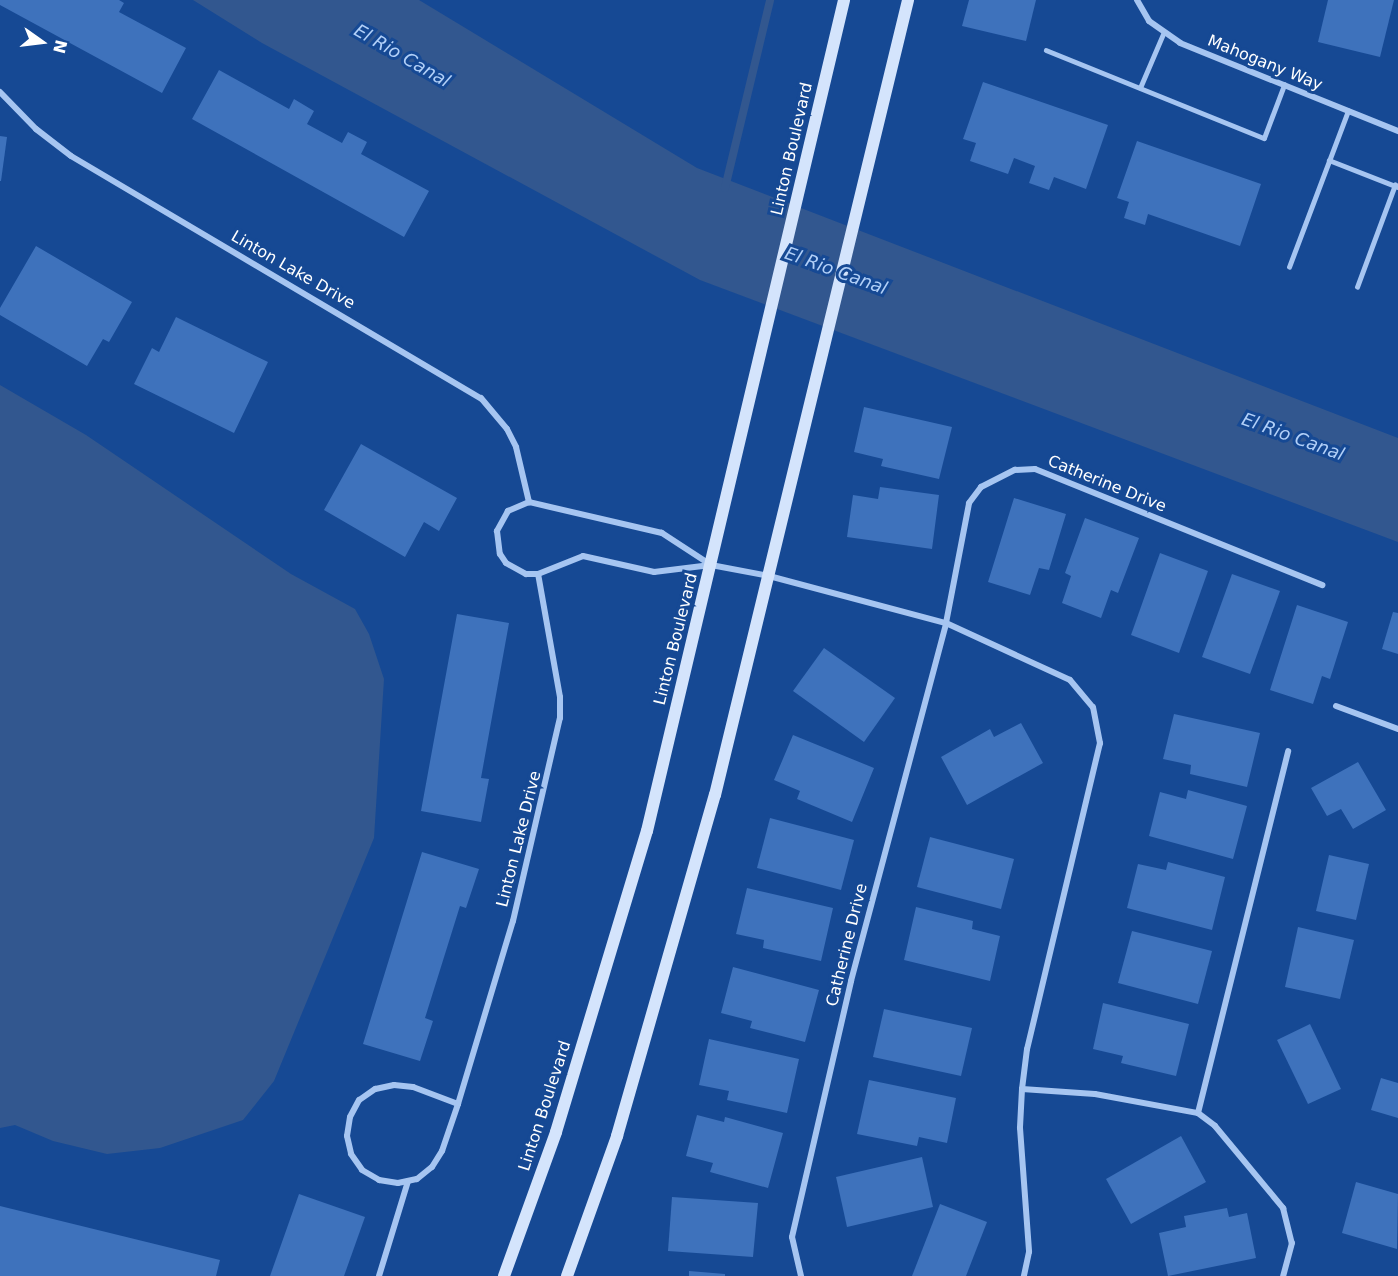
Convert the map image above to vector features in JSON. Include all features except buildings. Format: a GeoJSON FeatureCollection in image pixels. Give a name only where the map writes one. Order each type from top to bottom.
{"type":"FeatureCollection","features":[{"type":"Feature","properties":{"kind":"main road","name":"Linton Boulevard"},"geometry":{"type":"LineString","coordinates":[[504,1276],[556,1132],[647,831],[844,0]]}},
{"type":"Feature","properties":{"kind":"main road"},"geometry":{"type":"LineString","coordinates":[[567,1276],[617,1136],[715,795],[908,0]]}},
{"type":"Feature","properties":{"kind":"main road"},"geometry":{"type":"LineString","coordinates":[[514,1248],[514,1276]]}},
{"type":"Feature","properties":{"kind":"street","name":"Mahogany Way"},"geometry":{"type":"LineString","coordinates":[[1137,0],[1149,21],[1163,34],[1398,131]]}},
{"type":"Feature","properties":{"kind":"street","name":"Linton Lake Drive"},"geometry":{"type":"LineString","coordinates":[[0,92],[36,129],[71,156],[482,398],[507,429],[516,447],[529,502]]}},
{"type":"Feature","properties":{"kind":"street","name":"Catherine Drive"},"geometry":{"type":"LineString","coordinates":[[801,1276],[792,1237],[851,981],[946,623],[969,502],[981,487],[1016,470],[1035,470],[1322,585]]}},
{"type":"Feature","properties":{"kind":"street"},"geometry":{"type":"LineString","coordinates":[[711,565],[662,533],[529,502],[508,511],[497,531],[497,542],[506,563],[515,570],[538,574],[583,556],[654,572],[711,565],[769,576],[946,623],[1070,680],[1083,692],[1099,725],[1100,743],[1027,1049],[1020,1128],[1028,1207],[1024,1276]]}},
{"type":"Feature","properties":{"kind":"street","name":"Linton Lake Drive"},"geometry":{"type":"LineString","coordinates":[[408,1181],[432,1167],[459,1104],[513,921],[560,718],[558,687],[538,574]]}},
{"type":"Feature","properties":{"kind":"street"},"geometry":{"type":"LineString","coordinates":[[1336,706],[1398,729]]}},
{"type":"Feature","properties":{"kind":"street"},"geometry":{"type":"LineString","coordinates":[[1198,1113],[1288,751]]}},
{"type":"Feature","properties":{"kind":"street"},"geometry":{"type":"LineString","coordinates":[[379,1276],[408,1181],[379,1180],[362,1170],[351,1155],[346,1136],[350,1117],[359,1100],[375,1089],[394,1085],[459,1104]]}},
{"type":"Feature","properties":{"kind":"street"},"geometry":{"type":"LineString","coordinates":[[1022,1089],[1095,1094],[1198,1113],[1215,1126],[1283,1208],[1292,1243],[1283,1276]]}},
{"type":"Feature","properties":{"kind":"lane"},"geometry":{"type":"LineString","coordinates":[[1140,88],[1163,34]]}},
{"type":"Feature","properties":{"kind":"lane"},"geometry":{"type":"LineString","coordinates":[[1046,50],[1264,138],[1284,85]]}},
{"type":"Feature","properties":{"kind":"lane"},"geometry":{"type":"LineString","coordinates":[[1289,267],[1347,111]]}},
{"type":"Feature","properties":{"kind":"lane"},"geometry":{"type":"LineString","coordinates":[[1329,160],[1396,186],[1358,287]]}},
{"type":"Feature","properties":{"kind":"water","name":"El Rio Canal"},"geometry":{"type":"Polygon","coordinates":[[[193,0],[419,0],[697,168],[1398,438],[1398,542],[700,280],[262,43],[193,0]]]}},
{"type":"Feature","properties":{"kind":"water"},"geometry":{"type":"Polygon","coordinates":[[[0,385],[86,435],[291,574],[355,609],[369,634],[384,679],[374,838],[274,1081],[243,1120],[160,1148],[107,1154],[53,1141],[15,1125],[0,1128],[0,385]]]}},
{"type":"Feature","properties":{"kind":"waterway"},"geometry":{"type":"LineString","coordinates":[[725,188],[770,0]]}}]}
